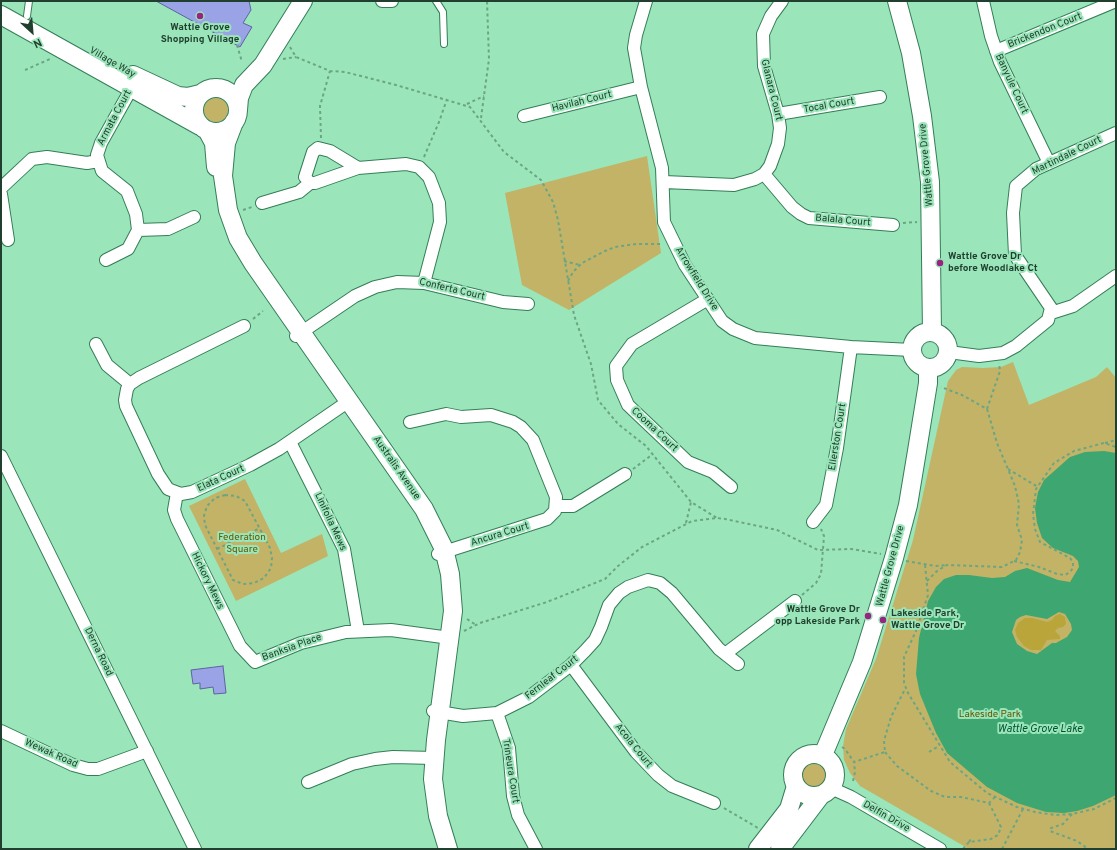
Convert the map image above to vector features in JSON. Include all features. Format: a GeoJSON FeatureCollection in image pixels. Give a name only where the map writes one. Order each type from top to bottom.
{"type":"FeatureCollection","features":[{"type":"Feature","properties":{"kind":"street","name":"Village Way"},"geometry":{"type":"LineString","coordinates":[[1,1],[28,8],[134,82],[204,128]]}},
{"type":"Feature","properties":{"kind":"street"},"geometry":{"type":"LineString","coordinates":[[206,91],[224,90],[230,93],[237,103],[236,116],[230,126],[219,132],[204,128],[194,116],[194,104],[206,91],[235,79],[249,68],[291,1]]}},
{"type":"Feature","properties":{"kind":"street","name":"Australis Avenue"},"geometry":{"type":"LineString","coordinates":[[298,335],[245,251],[231,220],[224,189],[223,164],[226,143],[236,116],[242,88],[263,66],[302,1]]}},
{"type":"Feature","properties":{"kind":"street"},"geometry":{"type":"LineString","coordinates":[[382,1],[392,1]]}},
{"type":"Feature","properties":{"kind":"street","name":"Arrowfield Drive"},"geometry":{"type":"LineString","coordinates":[[646,1],[636,35],[634,48],[641,87],[658,148],[664,182],[664,222],[684,265],[722,321],[744,335],[755,338],[851,347],[912,350]]}},
{"type":"Feature","properties":{"kind":"street","name":"Glanara Court"},"geometry":{"type":"LineString","coordinates":[[764,174],[770,166],[778,144],[780,128],[778,114],[764,66],[762,45],[766,25],[782,1]]}},
{"type":"Feature","properties":{"kind":"street","name":"Wattle Grove Drive"},"geometry":{"type":"LineString","coordinates":[[897,1],[911,53],[922,116],[930,182],[932,332]]}},
{"type":"Feature","properties":{"kind":"street","name":"Banyule Court"},"geometry":{"type":"LineString","coordinates":[[983,1],[996,51],[1049,163]]}},
{"type":"Feature","properties":{"kind":"street","name":"Brickendon Court"},"geometry":{"type":"LineString","coordinates":[[996,51],[1116,1]]}},
{"type":"Feature","properties":{"kind":"street","name":"Village Way"},"geometry":{"type":"LineString","coordinates":[[28,8],[30,22],[35,28],[68,46],[79,57]]}},
{"type":"Feature","properties":{"kind":"street","name":"Village Way"},"geometry":{"type":"LineString","coordinates":[[1,15],[79,57],[134,82],[178,96],[188,97],[206,91]]}},
{"type":"Feature","properties":{"kind":"street","name":"Armata Court"},"geometry":{"type":"LineString","coordinates":[[98,160],[98,150],[101,143],[134,82]]}},
{"type":"Feature","properties":{"kind":"street","name":"Havilah Court"},"geometry":{"type":"LineString","coordinates":[[524,116],[641,87]]}},
{"type":"Feature","properties":{"kind":"street","name":"Tocal Court"},"geometry":{"type":"LineString","coordinates":[[778,114],[880,97]]}},
{"type":"Feature","properties":{"kind":"street","name":"Australis Avenue"},"geometry":{"type":"LineString","coordinates":[[204,128],[214,143],[218,192],[222,214],[228,234],[242,261],[298,335],[346,403],[416,509],[441,553],[451,636],[436,712],[430,758],[429,805],[440,849]]}},
{"type":"Feature","properties":{"kind":"street","name":"Martindale Court"},"geometry":{"type":"LineString","coordinates":[[1051,313],[1051,308],[1015,255],[1013,213],[1016,186],[1036,170],[1049,163],[1116,133]]}},
{"type":"Feature","properties":{"kind":"street"},"geometry":{"type":"LineString","coordinates":[[310,183],[305,177],[313,153],[316,149],[322,148],[330,151],[358,168]]}},
{"type":"Feature","properties":{"kind":"street"},"geometry":{"type":"LineString","coordinates":[[1,188],[32,159],[47,157],[87,163],[98,160],[102,171],[124,186],[127,191],[136,214],[138,230],[128,249],[106,260]]}},
{"type":"Feature","properties":{"kind":"street"},"geometry":{"type":"LineString","coordinates":[[262,203],[299,192],[310,183],[315,183],[358,168],[406,164],[419,167],[426,172],[432,181],[440,212],[439,231],[424,283]]}},
{"type":"Feature","properties":{"kind":"street"},"geometry":{"type":"LineString","coordinates":[[664,182],[734,185],[747,182],[764,174]]}},
{"type":"Feature","properties":{"kind":"street","name":"Balala Court"},"geometry":{"type":"LineString","coordinates":[[764,174],[792,207],[800,214],[809,218],[893,225]]}},
{"type":"Feature","properties":{"kind":"street"},"geometry":{"type":"LineString","coordinates":[[1,194],[8,240]]}},
{"type":"Feature","properties":{"kind":"street"},"geometry":{"type":"LineString","coordinates":[[138,230],[168,229],[194,218]]}},
{"type":"Feature","properties":{"kind":"street"},"geometry":{"type":"LineString","coordinates":[[948,352],[979,356],[998,354],[1016,346],[1042,327],[1048,320],[1051,313],[1073,306],[1116,276]]}},
{"type":"Feature","properties":{"kind":"street","name":"Conferta Court"},"geometry":{"type":"LineString","coordinates":[[298,335],[345,302],[370,289],[397,282],[424,283],[503,302],[528,304]]}},
{"type":"Feature","properties":{"kind":"street","name":"Cooma Court"},"geometry":{"type":"LineString","coordinates":[[708,299],[632,344],[616,366],[617,380],[628,405],[688,462],[713,472],[731,488]]}},
{"type":"Feature","properties":{"kind":"street"},"geometry":{"type":"LineString","coordinates":[[177,493],[168,489],[162,481],[126,406],[125,394],[130,384],[139,378],[244,326]]}},
{"type":"Feature","properties":{"kind":"street"},"geometry":{"type":"LineString","coordinates":[[927,332],[932,332],[943,336],[946,341],[948,352],[942,364],[928,376],[915,360],[912,350],[918,336],[927,332]]}},
{"type":"Feature","properties":{"kind":"street"},"geometry":{"type":"LineString","coordinates":[[96,344],[107,365],[130,384]]}},
{"type":"Feature","properties":{"kind":"street","name":"Ellerston Court"},"geometry":{"type":"LineString","coordinates":[[813,522],[826,506],[837,448],[851,347]]}},
{"type":"Feature","properties":{"kind":"street","name":"Wattle Grove Drive"},"geometry":{"type":"LineString","coordinates":[[823,755],[862,662],[887,585],[908,505],[928,376]]}},
{"type":"Feature","properties":{"kind":"street","name":"Elata Court"},"geometry":{"type":"LineString","coordinates":[[177,493],[187,494],[200,489],[262,460],[346,403]]}},
{"type":"Feature","properties":{"kind":"street"},"geometry":{"type":"LineString","coordinates":[[410,422],[446,414],[461,417],[491,415],[513,422],[528,433],[537,448],[556,496],[557,506],[573,506],[625,474]]}},
{"type":"Feature","properties":{"kind":"street","name":"Linifolia Mews"},"geometry":{"type":"LineString","coordinates":[[290,442],[344,549],[358,631]]}},
{"type":"Feature","properties":{"kind":"street","name":"Derna Road"},"geometry":{"type":"LineString","coordinates":[[1,456],[196,849]]}},
{"type":"Feature","properties":{"kind":"street","name":"Hickory Mews"},"geometry":{"type":"LineString","coordinates":[[177,493],[174,510],[177,519],[240,646],[254,662]]}},
{"type":"Feature","properties":{"kind":"street","name":"Ancura Court"},"geometry":{"type":"LineString","coordinates":[[441,553],[547,519],[555,511],[557,506]]}},
{"type":"Feature","properties":{"kind":"street","name":"Fernleaf Court"},"geometry":{"type":"LineString","coordinates":[[436,712],[463,716],[497,713],[529,698],[571,665],[595,640],[609,605],[619,593],[628,587],[648,580],[660,583],[672,593],[725,654],[738,664]]}},
{"type":"Feature","properties":{"kind":"street"},"geometry":{"type":"LineString","coordinates":[[725,654],[795,601]]}},
{"type":"Feature","properties":{"kind":"street","name":"Banksia Place"},"geometry":{"type":"LineString","coordinates":[[254,662],[301,643],[322,637],[358,631],[402,631],[451,636]]}},
{"type":"Feature","properties":{"kind":"street","name":"Acola Court"},"geometry":{"type":"LineString","coordinates":[[571,665],[636,752],[658,775],[672,786],[714,803]]}},
{"type":"Feature","properties":{"kind":"street","name":"Trineura Court"},"geometry":{"type":"LineString","coordinates":[[497,713],[509,748],[513,796],[518,815],[536,849]]}},
{"type":"Feature","properties":{"kind":"street","name":"Wewak Road"},"geometry":{"type":"LineString","coordinates":[[1,731],[73,765],[88,769],[98,769],[147,751]]}},
{"type":"Feature","properties":{"kind":"street"},"geometry":{"type":"LineString","coordinates":[[758,849],[789,809],[796,786],[793,773],[798,761],[810,754],[823,755],[833,764],[835,769],[834,782],[780,849]]}},
{"type":"Feature","properties":{"kind":"street"},"geometry":{"type":"LineString","coordinates":[[308,782],[344,767],[369,760],[393,757],[430,758]]}},
{"type":"Feature","properties":{"kind":"street","name":"Australis Avenue"},"geometry":{"type":"LineString","coordinates":[[430,758],[436,803],[441,828],[448,849]]}},
{"type":"Feature","properties":{"kind":"street"},"geometry":{"type":"LineString","coordinates":[[796,786],[807,795],[826,792]]}},
{"type":"Feature","properties":{"kind":"street","name":"Delfin Drive"},"geometry":{"type":"LineString","coordinates":[[826,792],[851,797],[940,849]]}},
{"type":"Feature","properties":{"kind":"lane"},"geometry":{"type":"LineString","coordinates":[[436,1],[443,12],[444,44]]}},
{"type":"Feature","properties":{"kind":"path"},"geometry":{"type":"LineString","coordinates":[[481,119],[489,47],[487,1]]}},
{"type":"Feature","properties":{"kind":"path"},"geometry":{"type":"LineString","coordinates":[[288,44],[296,56],[330,71],[345,72],[466,105],[476,112],[500,148],[535,174],[546,188],[558,220],[574,315],[591,364],[598,400],[618,424],[646,446],[691,502],[717,518],[790,534],[813,548],[823,550],[851,549],[884,555]]}},
{"type":"Feature","properties":{"kind":"path"},"geometry":{"type":"LineString","coordinates":[[237,45],[242,62]]}},
{"type":"Feature","properties":{"kind":"path"},"geometry":{"type":"LineString","coordinates":[[278,59],[296,56]]}},
{"type":"Feature","properties":{"kind":"path"},"geometry":{"type":"LineString","coordinates":[[26,70],[43,61],[52,59]]}},
{"type":"Feature","properties":{"kind":"path"},"geometry":{"type":"LineString","coordinates":[[322,148],[320,106],[330,71]]}},
{"type":"Feature","properties":{"kind":"path"},"geometry":{"type":"LineString","coordinates":[[466,105],[484,96]]}},
{"type":"Feature","properties":{"kind":"path"},"geometry":{"type":"LineString","coordinates":[[419,167],[440,122],[447,99]]}},
{"type":"Feature","properties":{"kind":"path"},"geometry":{"type":"LineString","coordinates":[[893,225],[920,222]]}},
{"type":"Feature","properties":{"kind":"path"},"geometry":{"type":"LineString","coordinates":[[568,282],[573,272],[589,258],[615,247],[636,244],[673,244]]}},
{"type":"Feature","properties":{"kind":"path"},"geometry":{"type":"LineString","coordinates":[[564,261],[580,265]]}},
{"type":"Feature","properties":{"kind":"path"},"geometry":{"type":"LineString","coordinates":[[244,326],[263,311]]}},
{"type":"Feature","properties":{"kind":"path"},"geometry":{"type":"LineString","coordinates":[[904,561],[925,565],[1002,567],[1016,560],[1020,552],[1022,540],[1017,525],[1019,504],[1015,486],[997,443],[987,410],[1000,371],[998,354]]}},
{"type":"Feature","properties":{"kind":"path"},"geometry":{"type":"LineString","coordinates":[[928,376],[987,410]]}},
{"type":"Feature","properties":{"kind":"path"},"geometry":{"type":"LineString","coordinates":[[1013,561],[1065,575],[1073,568],[1073,562],[1070,558],[1040,542],[1035,529],[1033,514],[1038,487],[1054,463],[1074,452],[1116,440]]}},
{"type":"Feature","properties":{"kind":"path"},"geometry":{"type":"LineString","coordinates":[[1104,443],[1116,446]]}},
{"type":"Feature","properties":{"kind":"path"},"geometry":{"type":"LineString","coordinates":[[625,474],[653,454]]}},
{"type":"Feature","properties":{"kind":"path"},"geometry":{"type":"LineString","coordinates":[[1008,470],[1038,487]]}},
{"type":"Feature","properties":{"kind":"path"},"geometry":{"type":"LineString","coordinates":[[230,495],[241,498],[248,506],[260,528],[270,548],[272,563],[268,573],[259,581],[243,584],[233,580],[205,525],[204,516],[210,502],[220,496],[230,495]]}},
{"type":"Feature","properties":{"kind":"path"},"geometry":{"type":"LineString","coordinates":[[686,523],[691,502]]}},
{"type":"Feature","properties":{"kind":"path"},"geometry":{"type":"LineString","coordinates":[[451,636],[480,623],[547,602],[605,579],[629,556],[686,523],[717,518]]}},
{"type":"Feature","properties":{"kind":"path"},"geometry":{"type":"LineString","coordinates":[[795,601],[816,583],[821,574],[824,536],[821,529],[813,522]]}},
{"type":"Feature","properties":{"kind":"path"},"geometry":{"type":"LineString","coordinates":[[217,549],[260,528]]}},
{"type":"Feature","properties":{"kind":"path"},"geometry":{"type":"LineString","coordinates":[[925,565],[928,595],[903,663],[906,688],[939,746],[950,762],[968,778],[995,797],[1023,809],[1055,815],[1072,814],[1094,809],[1116,798]]}},
{"type":"Feature","properties":{"kind":"path"},"geometry":{"type":"LineString","coordinates":[[927,581],[937,571],[947,565]]}},
{"type":"Feature","properties":{"kind":"path"},"geometry":{"type":"LineString","coordinates":[[906,688],[891,717],[884,741],[885,752],[897,766],[931,792],[945,797],[960,797],[989,803]]}},
{"type":"Feature","properties":{"kind":"path"},"geometry":{"type":"LineString","coordinates":[[841,746],[845,749],[854,762],[855,772],[853,781]]}},
{"type":"Feature","properties":{"kind":"path"},"geometry":{"type":"LineString","coordinates":[[929,752],[939,746]]}},
{"type":"Feature","properties":{"kind":"path"},"geometry":{"type":"LineString","coordinates":[[854,762],[885,752]]}},
{"type":"Feature","properties":{"kind":"path"},"geometry":{"type":"LineString","coordinates":[[989,803],[995,797]]}},
{"type":"Feature","properties":{"kind":"path"},"geometry":{"type":"LineString","coordinates":[[714,803],[759,828]]}},
{"type":"Feature","properties":{"kind":"path"},"geometry":{"type":"LineString","coordinates":[[969,842],[991,839],[998,835],[1001,827],[989,803]]}},
{"type":"Feature","properties":{"kind":"path"},"geometry":{"type":"LineString","coordinates":[[1002,849],[1023,809]]}},
{"type":"Feature","properties":{"kind":"path"},"geometry":{"type":"LineString","coordinates":[[1072,814],[1063,824],[1051,828],[1050,831],[1078,841],[1088,849]]}},
{"type":"Feature","properties":{"kind":"path"},"geometry":{"type":"LineString","coordinates":[[963,849],[972,837]]}},
{"type":"Feature","properties":{"kind":"green space"},"geometry":{"type":"Polygon","coordinates":[[[211,98],[221,98],[228,105],[228,115],[221,122],[211,122],[204,115],[204,105],[211,98]]]}},
{"type":"Feature","properties":{"kind":"green space"},"geometry":{"type":"Polygon","coordinates":[[[647,156],[661,253],[569,310],[522,285],[505,193],[647,156]]]}},
{"type":"Feature","properties":{"kind":"green space","name":"Lakeside Park"},"geometry":{"type":"Polygon","coordinates":[[[1013,362],[1029,405],[1096,377],[1107,367],[1116,378],[1116,849],[969,849],[860,786],[850,773],[844,760],[843,746],[846,729],[876,659],[913,540],[948,381],[956,370],[962,367],[1001,367],[1013,362]]]}},
{"type":"Feature","properties":{"kind":"green space","name":"Federation Square"},"geometry":{"type":"Polygon","coordinates":[[[245,479],[281,553],[322,534],[328,556],[236,601],[189,506],[245,479]]]}},
{"type":"Feature","properties":{"kind":"green space"},"geometry":{"type":"Polygon","coordinates":[[[814,764],[823,767],[826,776],[823,785],[814,788],[805,785],[802,776],[805,767],[814,764]]]}},
{"type":"Feature","properties":{"kind":"shaded area"},"geometry":{"type":"Polygon","coordinates":[[[1060,614],[1065,617],[1066,624],[1055,631],[1060,636],[1060,639],[1047,640],[1041,650],[1031,650],[1024,646],[1017,637],[1015,630],[1018,623],[1025,618],[1032,618],[1047,622],[1060,614]]]}},
{"type":"Feature","properties":{"kind":"water","name":"Wattle Grove Lake"},"geometry":{"type":"Polygon","coordinates":[[[1104,451],[1116,453],[1116,795],[1093,806],[1077,811],[1064,813],[1046,812],[1017,803],[987,787],[947,753],[936,733],[920,694],[916,674],[919,638],[928,601],[936,587],[944,579],[956,575],[992,578],[1005,577],[1015,571],[1027,568],[1058,580],[1070,582],[1079,567],[1078,561],[1073,556],[1053,548],[1042,538],[1037,523],[1035,508],[1038,492],[1044,480],[1070,457],[1085,452],[1104,451]],[[1059,612],[1047,619],[1026,615],[1020,617],[1016,620],[1012,632],[1017,644],[1027,651],[1037,654],[1052,643],[1056,643],[1067,637],[1072,630],[1071,624],[1065,614],[1059,612]]]}},
{"type":"Feature","properties":{"kind":"building"},"geometry":{"type":"Polygon","coordinates":[[[156,1],[249,1],[251,10],[243,23],[252,27],[240,47],[156,1]]]}},
{"type":"Feature","properties":{"kind":"building"},"geometry":{"type":"Polygon","coordinates":[[[223,666],[226,693],[214,694],[213,687],[200,689],[200,683],[193,684],[191,670],[223,666]]]}},
{"type":"Feature","properties":{"kind":"place","name":"Wattle Grove Shopping Village"},"geometry":{"type":"Point","coordinates":[200,16]}},
{"type":"Feature","properties":{"kind":"place","name":"Wattle Grove Dr before Woodlake Ct"},"geometry":{"type":"Point","coordinates":[940,263]}},
{"type":"Feature","properties":{"kind":"place","name":"Wattle Grove Dr opp Lakeside Park"},"geometry":{"type":"Point","coordinates":[868,616]}},
{"type":"Feature","properties":{"kind":"place","name":"Lakeside Park, Wattle Grove Dr"},"geometry":{"type":"Point","coordinates":[883,620]}}]}
